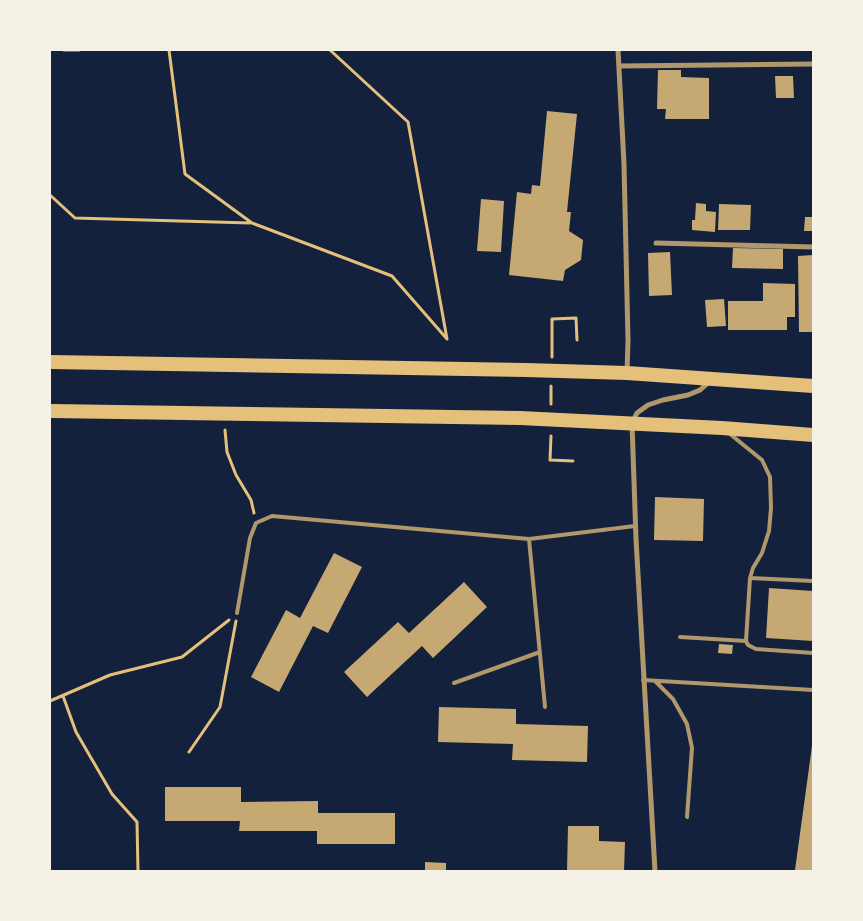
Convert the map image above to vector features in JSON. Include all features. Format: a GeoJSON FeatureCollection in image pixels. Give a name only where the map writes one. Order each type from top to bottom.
{"type":"FeatureCollection","features":[{"type":"Feature","properties":{"kind":"highway"},"geometry":{"type":"LineString","coordinates":[[50,362],[627,374],[813,386]]}},
{"type":"Feature","properties":{"kind":"highway"},"geometry":{"type":"LineString","coordinates":[[50,411],[520,418],[722,428],[813,435]]}},
{"type":"Feature","properties":{"kind":"street"},"geometry":{"type":"LineString","coordinates":[[618,50],[624,164],[627,374]]}},
{"type":"Feature","properties":{"kind":"street"},"geometry":{"type":"LineString","coordinates":[[619,66],[813,64]]}},
{"type":"Feature","properties":{"kind":"street"},"geometry":{"type":"LineString","coordinates":[[656,243],[813,247]]}},
{"type":"Feature","properties":{"kind":"street"},"geometry":{"type":"LineString","coordinates":[[655,871],[635,526],[632,423],[637,413],[648,405],[688,395],[700,390],[713,379]]}},
{"type":"Feature","properties":{"kind":"lane"},"geometry":{"type":"LineString","coordinates":[[722,428],[762,460],[770,477],[771,508],[769,531],[762,553],[753,568],[750,578],[746,641],[748,645],[756,649],[813,653]]}},
{"type":"Feature","properties":{"kind":"lane"},"geometry":{"type":"LineString","coordinates":[[237,614],[250,538],[256,523],[272,516],[529,540],[635,526]]}},
{"type":"Feature","properties":{"kind":"lane"},"geometry":{"type":"LineString","coordinates":[[529,540],[546,706]]}},
{"type":"Feature","properties":{"kind":"lane"},"geometry":{"type":"LineString","coordinates":[[750,578],[813,581]]}},
{"type":"Feature","properties":{"kind":"lane"},"geometry":{"type":"LineString","coordinates":[[680,636],[746,641]]}},
{"type":"Feature","properties":{"kind":"lane"},"geometry":{"type":"LineString","coordinates":[[454,684],[540,652]]}},
{"type":"Feature","properties":{"kind":"lane"},"geometry":{"type":"LineString","coordinates":[[643,680],[813,690]]}},
{"type":"Feature","properties":{"kind":"lane"},"geometry":{"type":"LineString","coordinates":[[655,681],[673,699],[687,724],[692,748],[687,817]]}},
{"type":"Feature","properties":{"kind":"path"},"geometry":{"type":"LineString","coordinates":[[64,50],[79,50]]}},
{"type":"Feature","properties":{"kind":"path"},"geometry":{"type":"LineString","coordinates":[[169,50],[185,174],[252,223],[392,276],[447,339],[408,122],[330,50]]}},
{"type":"Feature","properties":{"kind":"path"},"geometry":{"type":"LineString","coordinates":[[50,195],[75,218],[252,223]]}},
{"type":"Feature","properties":{"kind":"path"},"geometry":{"type":"LineString","coordinates":[[552,366],[552,319],[576,318],[577,340]]}},
{"type":"Feature","properties":{"kind":"path"},"geometry":{"type":"LineString","coordinates":[[551,413],[552,385]]}},
{"type":"Feature","properties":{"kind":"path"},"geometry":{"type":"LineString","coordinates":[[225,430],[227,452],[236,475],[251,500],[256,523]]}},
{"type":"Feature","properties":{"kind":"path"},"geometry":{"type":"LineString","coordinates":[[551,432],[550,460],[573,461]]}},
{"type":"Feature","properties":{"kind":"path"},"geometry":{"type":"LineString","coordinates":[[50,701],[110,675],[182,657],[237,614]]}},
{"type":"Feature","properties":{"kind":"path"},"geometry":{"type":"LineString","coordinates":[[189,752],[220,707],[237,614]]}},
{"type":"Feature","properties":{"kind":"path"},"geometry":{"type":"LineString","coordinates":[[63,696],[80,740],[112,794],[137,822],[138,871]]}},
{"type":"Feature","properties":{"kind":"building"},"geometry":{"type":"Polygon","coordinates":[[[658,70],[681,70],[681,77],[709,78],[709,119],[665,119],[666,109],[657,109],[658,70]]]}},
{"type":"Feature","properties":{"kind":"building"},"geometry":{"type":"Polygon","coordinates":[[[775,76],[793,76],[794,98],[776,98],[775,76]]]}},
{"type":"Feature","properties":{"kind":"building"},"geometry":{"type":"Polygon","coordinates":[[[547,111],[577,114],[567,212],[571,212],[569,231],[583,240],[581,260],[565,270],[563,281],[509,275],[517,192],[531,194],[532,185],[540,186],[547,111]]]}},
{"type":"Feature","properties":{"kind":"building"},"geometry":{"type":"Polygon","coordinates":[[[481,199],[504,201],[501,252],[477,251],[481,199]]]}},
{"type":"Feature","properties":{"kind":"building"},"geometry":{"type":"Polygon","coordinates":[[[696,203],[706,204],[706,211],[716,212],[715,232],[692,230],[692,220],[695,220],[696,203]]]}},
{"type":"Feature","properties":{"kind":"building"},"geometry":{"type":"Polygon","coordinates":[[[719,204],[751,205],[750,230],[718,230],[719,204]]]}},
{"type":"Feature","properties":{"kind":"building"},"geometry":{"type":"Polygon","coordinates":[[[805,217],[813,217],[813,231],[804,231],[805,217]]]}},
{"type":"Feature","properties":{"kind":"building"},"geometry":{"type":"Polygon","coordinates":[[[733,248],[783,249],[783,269],[732,268],[733,248]]]}},
{"type":"Feature","properties":{"kind":"building"},"geometry":{"type":"Polygon","coordinates":[[[670,252],[672,295],[649,296],[648,253],[670,252]]]}},
{"type":"Feature","properties":{"kind":"building"},"geometry":{"type":"Polygon","coordinates":[[[813,255],[813,332],[799,332],[798,256],[813,255]]]}},
{"type":"Feature","properties":{"kind":"building"},"geometry":{"type":"Polygon","coordinates":[[[763,283],[795,284],[795,317],[787,317],[787,330],[728,330],[728,301],[763,301],[763,283]]]}},
{"type":"Feature","properties":{"kind":"building"},"geometry":{"type":"Polygon","coordinates":[[[724,299],[726,326],[707,327],[705,300],[724,299]]]}},
{"type":"Feature","properties":{"kind":"building"},"geometry":{"type":"Polygon","coordinates":[[[655,497],[704,499],[703,541],[654,540],[655,497]]]}},
{"type":"Feature","properties":{"kind":"building"},"geometry":{"type":"Polygon","coordinates":[[[334,553],[362,567],[328,633],[313,626],[279,692],[251,677],[286,610],[300,618],[334,553]]]}},
{"type":"Feature","properties":{"kind":"building"},"geometry":{"type":"Polygon","coordinates":[[[464,582],[487,607],[433,658],[422,646],[367,697],[344,672],[398,622],[409,633],[464,582]]]}},
{"type":"Feature","properties":{"kind":"building"},"geometry":{"type":"Polygon","coordinates":[[[769,588],[813,591],[813,641],[766,638],[769,588]]]}},
{"type":"Feature","properties":{"kind":"building"},"geometry":{"type":"Polygon","coordinates":[[[719,644],[733,645],[732,654],[718,653],[719,644]]]}},
{"type":"Feature","properties":{"kind":"building"},"geometry":{"type":"Polygon","coordinates":[[[439,707],[516,709],[516,724],[588,726],[587,762],[512,760],[513,744],[438,742],[439,707]]]}},
{"type":"Feature","properties":{"kind":"building"},"geometry":{"type":"Polygon","coordinates":[[[812,746],[813,871],[805,871],[795,870],[812,746]]]}},
{"type":"Feature","properties":{"kind":"building"},"geometry":{"type":"Polygon","coordinates":[[[165,787],[241,787],[241,802],[318,801],[318,813],[395,813],[395,844],[317,844],[317,831],[239,831],[240,821],[165,821],[165,787]]]}},
{"type":"Feature","properties":{"kind":"building"},"geometry":{"type":"Polygon","coordinates":[[[568,826],[599,826],[599,841],[625,842],[624,871],[567,871],[568,826]]]}},
{"type":"Feature","properties":{"kind":"building"},"geometry":{"type":"Polygon","coordinates":[[[425,862],[446,863],[446,871],[425,871],[425,862]]]}}]}
